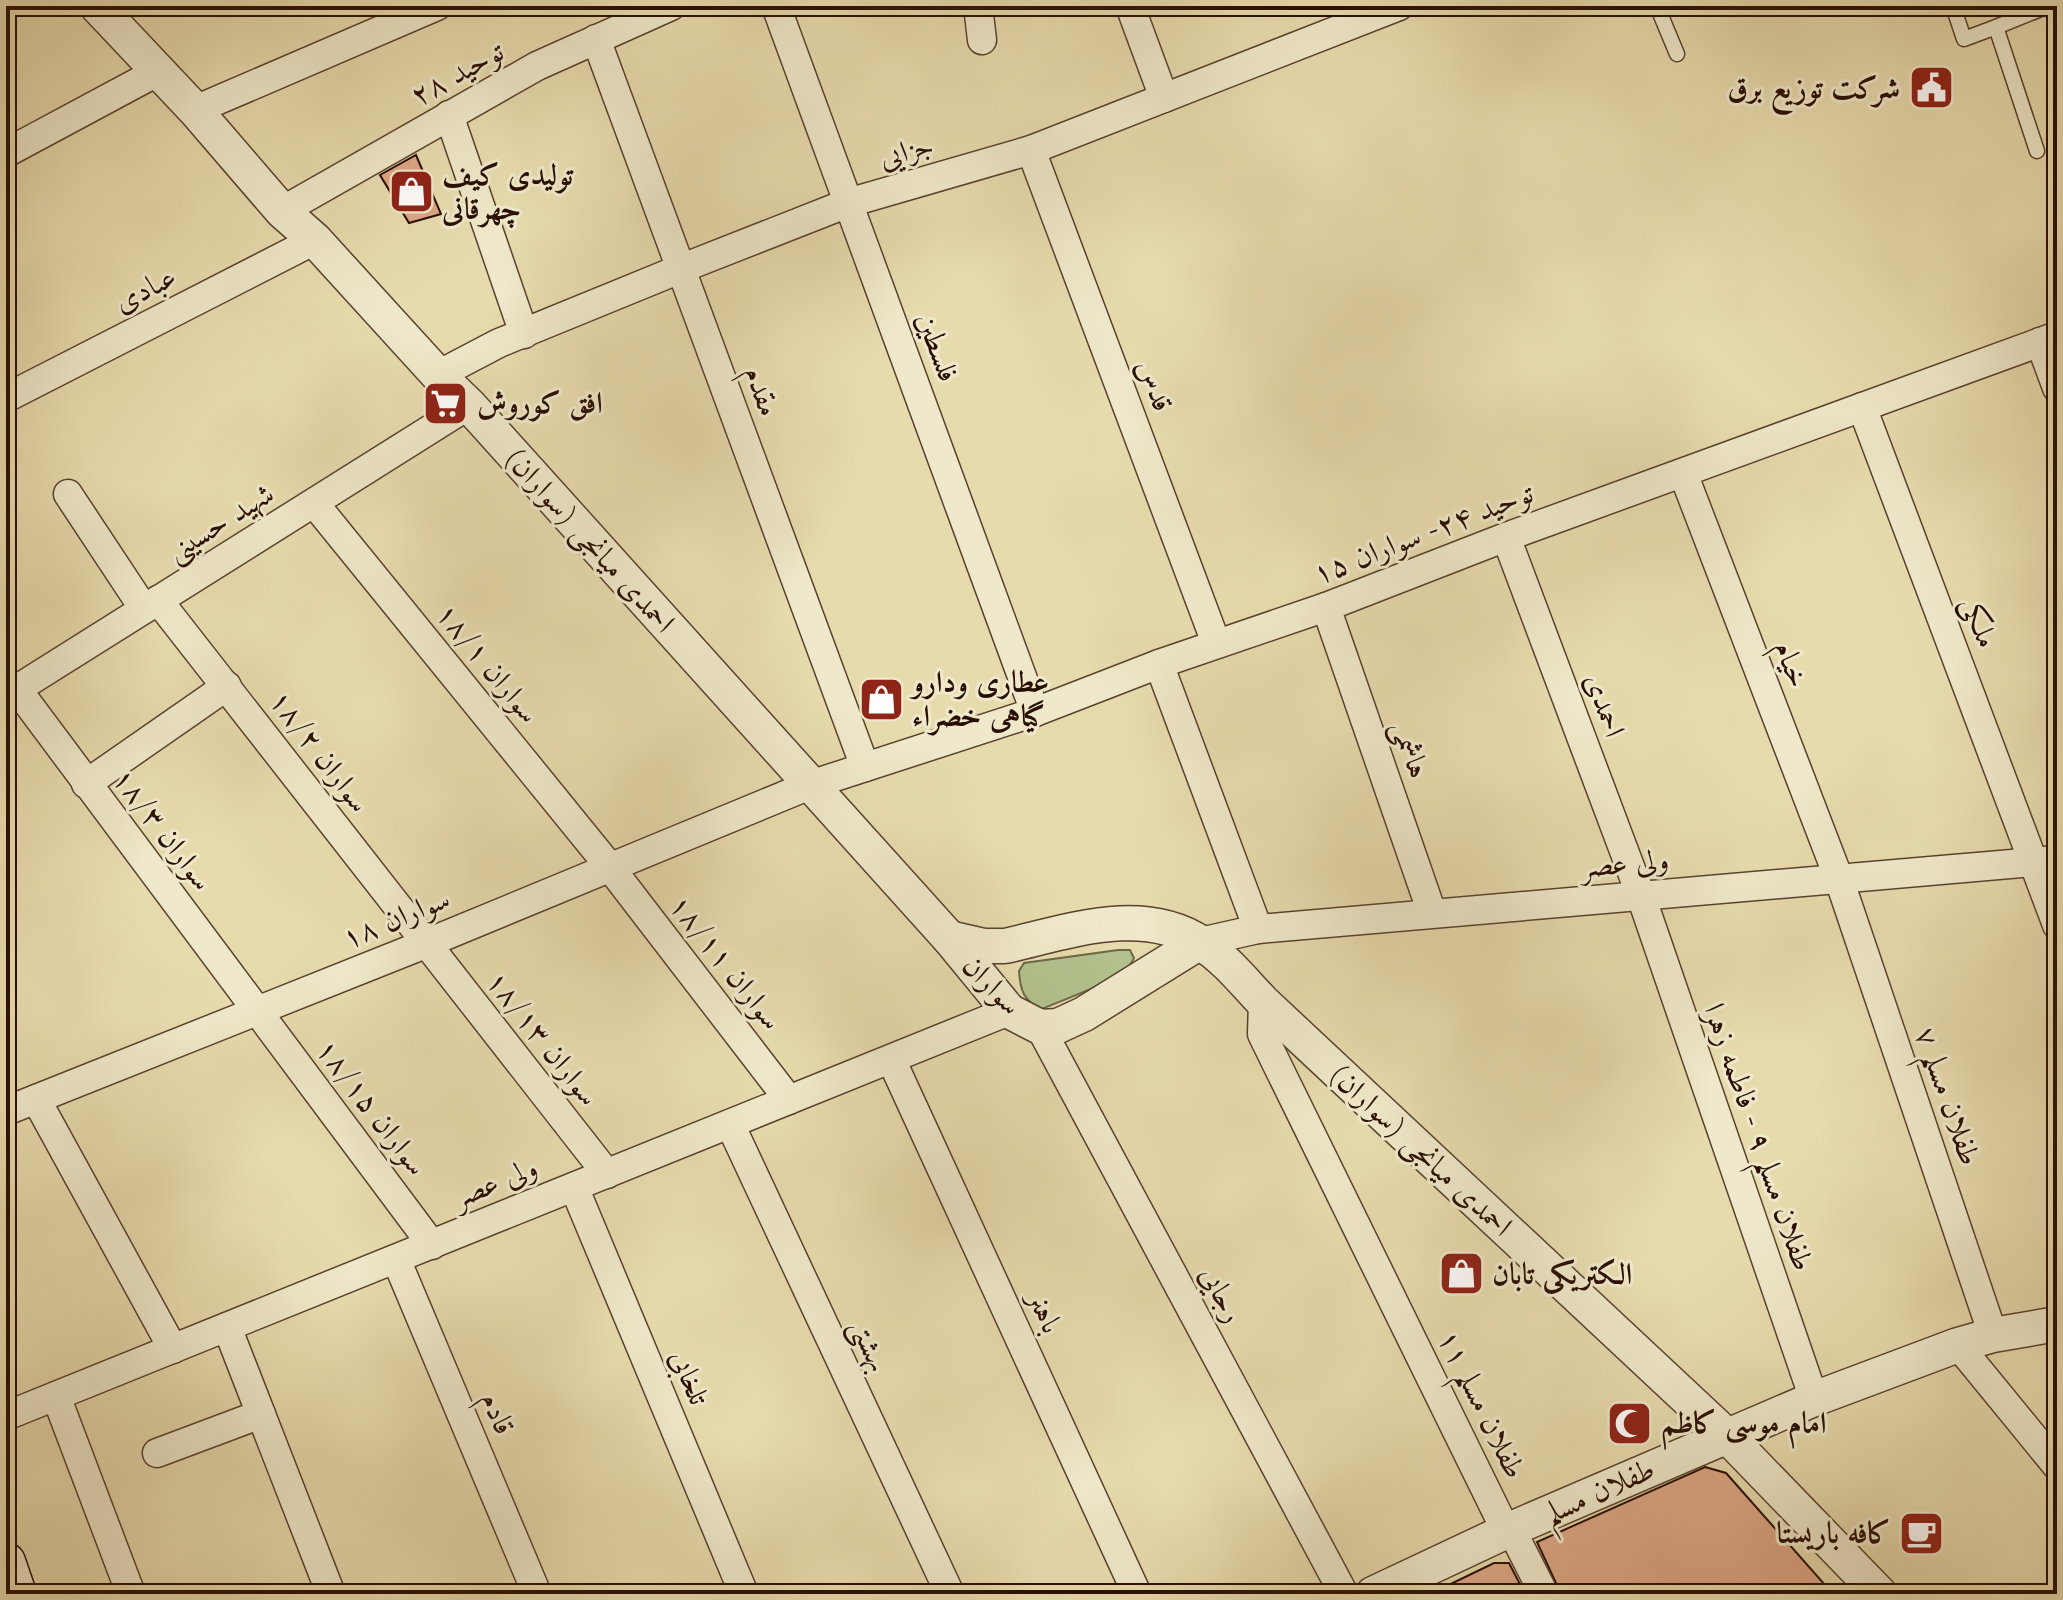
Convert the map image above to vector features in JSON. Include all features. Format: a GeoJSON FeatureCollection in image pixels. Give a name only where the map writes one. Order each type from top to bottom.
{"type":"FeatureCollection","features":[{"type":"Feature","properties":{"kind":"main road"},"geometry":{"type":"LineString","coordinates":[[6,1562],[17,1594]]}},
{"type":"Feature","properties":{"kind":"street","name":"احمدی میانجی (سواران)"},"geometry":{"type":"LineString","coordinates":[[97,6],[195,110],[282,211],[315,240],[469,405],[949,938],[984,946],[1005,946],[1135,921],[1166,926],[1200,942],[1227,964],[1263,1002],[1726,1435],[1871,1592]]}},
{"type":"Feature","properties":{"kind":"street"},"geometry":{"type":"LineString","coordinates":[[195,110],[437,6]]}},
{"type":"Feature","properties":{"kind":"street","name":"توحید ۲۸"},"geometry":{"type":"LineString","coordinates":[[282,211],[537,66],[671,6]]}},
{"type":"Feature","properties":{"kind":"street","name":"فلسطین"},"geometry":{"type":"LineString","coordinates":[[776,6],[1035,712]]}},
{"type":"Feature","properties":{"kind":"street"},"geometry":{"type":"LineString","coordinates":[[978,6],[982,40]]}},
{"type":"Feature","properties":{"kind":"street"},"geometry":{"type":"LineString","coordinates":[[1130,6],[1164,98]]}},
{"type":"Feature","properties":{"kind":"street","name":"جزایی"},"geometry":{"type":"LineString","coordinates":[[438,375],[499,343],[848,203],[1031,150],[1164,98],[1350,15],[1399,6]]}},
{"type":"Feature","properties":{"kind":"street","name":"مقدم"},"geometry":{"type":"LineString","coordinates":[[596,39],[865,767]]}},
{"type":"Feature","properties":{"kind":"street"},"geometry":{"type":"LineString","coordinates":[[6,153],[157,72]]}},
{"type":"Feature","properties":{"kind":"street"},"geometry":{"type":"LineString","coordinates":[[449,115],[524,334]]}},
{"type":"Feature","properties":{"kind":"street","name":"قدس"},"geometry":{"type":"LineString","coordinates":[[1031,150],[1216,643]]}},
{"type":"Feature","properties":{"kind":"street","name":"عبادی"},"geometry":{"type":"LineString","coordinates":[[6,398],[315,240]]}},
{"type":"Feature","properties":{"kind":"street"},"geometry":{"type":"LineString","coordinates":[[2048,339],[2057,388]]}},
{"type":"Feature","properties":{"kind":"street","name":"توحید ۲۴- سواران ۱۵"},"geometry":{"type":"LineString","coordinates":[[810,785],[1035,712],[2048,339]]}},
{"type":"Feature","properties":{"kind":"street","name":"شهید حسینی"},"geometry":{"type":"LineString","coordinates":[[11,692],[469,405]]}},
{"type":"Feature","properties":{"kind":"street","name":"ملکی"},"geometry":{"type":"LineString","coordinates":[[1862,407],[2046,861],[2057,925]]}},
{"type":"Feature","properties":{"kind":"street","name":"خیام"},"geometry":{"type":"LineString","coordinates":[[1683,473],[1839,879]]}},
{"type":"Feature","properties":{"kind":"street","name":"سواران ۱۸/۲"},"geometry":{"type":"LineString","coordinates":[[68,494],[151,605],[227,686],[425,944]]}},
{"type":"Feature","properties":{"kind":"street","name":"سواران ۱۸/۱"},"geometry":{"type":"LineString","coordinates":[[314,503],[609,866]]}},
{"type":"Feature","properties":{"kind":"street","name":"احمدی"},"geometry":{"type":"LineString","coordinates":[[1506,537],[1641,896]]}},
{"type":"Feature","properties":{"kind":"street","name":"هاشمی"},"geometry":{"type":"LineString","coordinates":[[1326,607],[1432,913]]}},
{"type":"Feature","properties":{"kind":"street"},"geometry":{"type":"LineString","coordinates":[[1159,664],[1258,929]]}},
{"type":"Feature","properties":{"kind":"street"},"geometry":{"type":"LineString","coordinates":[[86,784],[227,686]]}},
{"type":"Feature","properties":{"kind":"street","name":"سواران ۱۸/۳"},"geometry":{"type":"LineString","coordinates":[[11,692],[86,784],[257,1009]]}},
{"type":"Feature","properties":{"kind":"street","name":"سواران ۱۸"},"geometry":{"type":"LineString","coordinates":[[6,1111],[425,944],[810,785]]}},
{"type":"Feature","properties":{"kind":"street","name":"ولی عصر"},"geometry":{"type":"LineString","coordinates":[[1200,942],[1258,929],[2046,861]]}},
{"type":"Feature","properties":{"kind":"street","name":"سواران ۱۸/۱۱"},"geometry":{"type":"LineString","coordinates":[[609,866],[789,1100]]}},
{"type":"Feature","properties":{"kind":"street","name":"طفلان مسلم ۷"},"geometry":{"type":"LineString","coordinates":[[1839,879],[1993,1335]]}},
{"type":"Feature","properties":{"kind":"street","name":"طفلان مسلم ۹ - فاطمه زهرا"},"geometry":{"type":"LineString","coordinates":[[1641,896],[1814,1399]]}},
{"type":"Feature","properties":{"kind":"street","name":"سواران"},"geometry":{"type":"LineString","coordinates":[[949,938],[1009,1011],[1040,1027]]}},
{"type":"Feature","properties":{"kind":"street"},"geometry":{"type":"LineString","coordinates":[[1040,1027],[1058,1026],[1084,1014],[1200,942]]}},
{"type":"Feature","properties":{"kind":"street","name":"سواران ۱۸/۱۳"},"geometry":{"type":"LineString","coordinates":[[425,944],[607,1174]]}},
{"type":"Feature","properties":{"kind":"street","name":"طفلان مسلم ۱۱"},"geometry":{"type":"LineString","coordinates":[[1263,1002],[1262,1034],[1508,1530],[1544,1594]]}},
{"type":"Feature","properties":{"kind":"street","name":"سواران ۱۸/۱۵"},"geometry":{"type":"LineString","coordinates":[[257,1009],[432,1245]]}},
{"type":"Feature","properties":{"kind":"street","name":"ولی عصر"},"geometry":{"type":"LineString","coordinates":[[6,1416],[1009,1011]]}},
{"type":"Feature","properties":{"kind":"street","name":"رجایی"},"geometry":{"type":"LineString","coordinates":[[1040,1027],[1344,1594]]}},
{"type":"Feature","properties":{"kind":"street","name":"باهنر"},"geometry":{"type":"LineString","coordinates":[[891,1059],[1137,1594]]}},
{"type":"Feature","properties":{"kind":"street"},"geometry":{"type":"LineString","coordinates":[[36,1099],[173,1349]]}},
{"type":"Feature","properties":{"kind":"street","name":"بهشتی"},"geometry":{"type":"LineString","coordinates":[[730,1124],[950,1594]]}},
{"type":"Feature","properties":{"kind":"street","name":"تلخابی"},"geometry":{"type":"LineString","coordinates":[[574,1187],[744,1594]]}},
{"type":"Feature","properties":{"kind":"street","name":"قادم"},"geometry":{"type":"LineString","coordinates":[[396,1259],[537,1594]]}},
{"type":"Feature","properties":{"kind":"street","name":"طفلان مسلم"},"geometry":{"type":"LineString","coordinates":[[1373,1594],[1508,1530],[1814,1399],[1958,1345],[1993,1335],[2057,1324]]}},
{"type":"Feature","properties":{"kind":"street"},"geometry":{"type":"LineString","coordinates":[[227,1327],[331,1594]]}},
{"type":"Feature","properties":{"kind":"street"},"geometry":{"type":"LineString","coordinates":[[1958,1345],[2057,1466]]}},
{"type":"Feature","properties":{"kind":"street"},"geometry":{"type":"LineString","coordinates":[[56,1396],[131,1594]]}},
{"type":"Feature","properties":{"kind":"street"},"geometry":{"type":"LineString","coordinates":[[157,1453],[261,1414]]}},
{"type":"Feature","properties":{"kind":"lane"},"geometry":{"type":"LineString","coordinates":[[1657,6],[1677,54]]}},
{"type":"Feature","properties":{"kind":"lane"},"geometry":{"type":"LineString","coordinates":[[1953,6],[1964,39],[2048,6]]}},
{"type":"Feature","properties":{"kind":"lane"},"geometry":{"type":"LineString","coordinates":[[1996,27],[2037,151]]}},
{"type":"Feature","properties":{"kind":"green space"},"geometry":{"type":"Polygon","coordinates":[[[1130,950],[1134,958],[1119,974],[1093,988],[1042,1009],[1031,1003],[1024,994],[1019,971],[1024,963],[1130,950]]]}},
{"type":"Feature","properties":{"kind":"building","name":"تولیدی کیف چهرقانی"},"geometry":{"type":"Polygon","coordinates":[[[416,155],[441,214],[409,223],[380,175],[416,155]]]}},
{"type":"Feature","properties":{"kind":"building"},"geometry":{"type":"Polygon","coordinates":[[[1705,1467],[1726,1473],[1833,1594],[1561,1594],[1537,1542],[1705,1467]]]}},
{"type":"Feature","properties":{"kind":"building"},"geometry":{"type":"Polygon","coordinates":[[[1494,1563],[1509,1563],[1525,1594],[1430,1594],[1494,1563]]]}},
{"type":"Feature","properties":{"kind":"place","name":"شرکت توزیع برق"},"geometry":{"type":"Point","coordinates":[1931,88]}},
{"type":"Feature","properties":{"kind":"place","name":"تولیدی کیف چهرقانی"},"geometry":{"type":"Point","coordinates":[411,192]}},
{"type":"Feature","properties":{"kind":"place","name":"افق کوروش"},"geometry":{"type":"Point","coordinates":[446,403]}},
{"type":"Feature","properties":{"kind":"place","name":"عطاری ودارو گیاهی خضراء"},"geometry":{"type":"Point","coordinates":[881,699]}},
{"type":"Feature","properties":{"kind":"place","name":"الکتریکی تابان"},"geometry":{"type":"Point","coordinates":[1461,1274]}},
{"type":"Feature","properties":{"kind":"place","name":"امام موسی کاظم"},"geometry":{"type":"Point","coordinates":[1630,1423]}},
{"type":"Feature","properties":{"kind":"place","name":"کافه باریستا"},"geometry":{"type":"Point","coordinates":[1922,1533]}}]}
